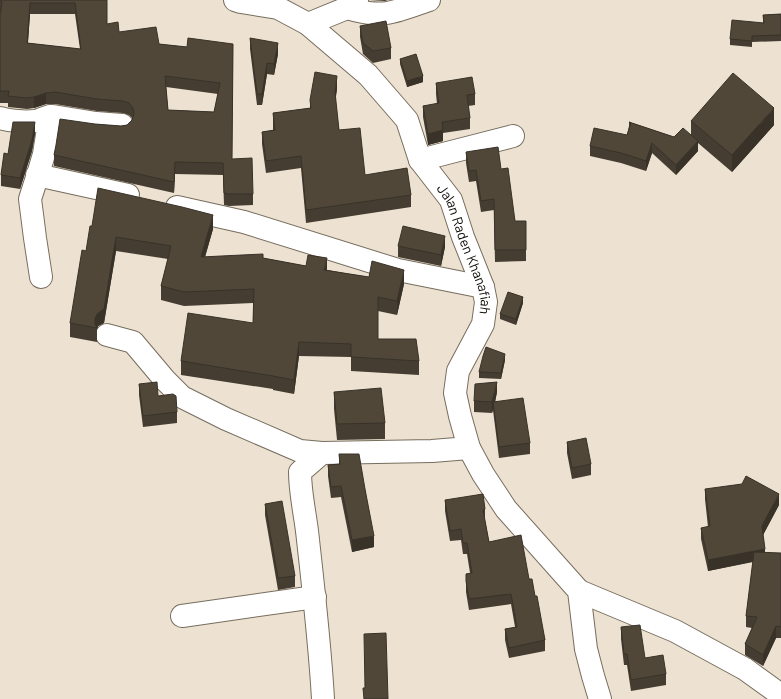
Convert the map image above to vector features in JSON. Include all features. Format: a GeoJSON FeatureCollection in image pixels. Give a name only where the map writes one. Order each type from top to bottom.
{"type":"FeatureCollection","features":[{"type":"Feature","properties":{"kind":"street","name":"Jalan Raden Khanafiah"},"geometry":{"type":"LineString","coordinates":[[235,0],[278,8],[308,24],[368,75],[407,120],[420,160],[452,200],[463,237],[483,287],[486,302],[483,324],[458,371],[455,393],[469,448],[483,474],[506,509],[579,591]]}},
{"type":"Feature","properties":{"kind":"street"},"geometry":{"type":"LineString","coordinates":[[308,24],[352,4],[360,12],[374,14],[388,13],[429,0]]}},
{"type":"Feature","properties":{"kind":"street"},"geometry":{"type":"LineString","coordinates":[[41,277],[30,199],[44,154],[50,116]]}},
{"type":"Feature","properties":{"kind":"street"},"geometry":{"type":"LineString","coordinates":[[0,118],[7,120],[36,121],[50,116],[96,123],[122,125]]}},
{"type":"Feature","properties":{"kind":"street"},"geometry":{"type":"LineString","coordinates":[[420,160],[513,136]]}},
{"type":"Feature","properties":{"kind":"street"},"geometry":{"type":"LineString","coordinates":[[37,175],[244,222],[398,270],[483,287]]}},
{"type":"Feature","properties":{"kind":"street"},"geometry":{"type":"LineString","coordinates":[[107,335],[134,342],[165,380],[182,396],[226,419],[300,451],[432,451],[469,448]]}},
{"type":"Feature","properties":{"kind":"street"},"geometry":{"type":"LineString","coordinates":[[322,452],[300,472],[300,485],[307,529],[324,699]]}},
{"type":"Feature","properties":{"kind":"street"},"geometry":{"type":"LineString","coordinates":[[600,699],[586,648],[579,591],[675,631],[745,669],[781,695]]}},
{"type":"Feature","properties":{"kind":"street"},"geometry":{"type":"LineString","coordinates":[[182,616],[314,597]]}},
{"type":"Feature","properties":{"kind":"building"},"geometry":{"type":"Polygon","coordinates":[[[107,0],[107,24],[118,22],[119,32],[156,27],[159,44],[187,47],[188,38],[233,44],[232,159],[252,158],[253,194],[224,193],[223,163],[175,162],[174,182],[54,155],[60,119],[121,126],[127,125],[132,120],[134,114],[133,108],[129,103],[123,101],[97,99],[55,92],[27,98],[8,96],[9,91],[0,91],[0,17],[2,2],[0,1],[107,0]],[[30,3],[27,43],[81,49],[75,3],[30,3]],[[165,76],[168,110],[214,112],[220,83],[165,76]]]}},
{"type":"Feature","properties":{"kind":"building"},"geometry":{"type":"Polygon","coordinates":[[[781,14],[781,35],[752,36],[752,41],[730,39],[732,20],[764,23],[763,15],[781,14]]]}},
{"type":"Feature","properties":{"kind":"building"},"geometry":{"type":"Polygon","coordinates":[[[386,21],[391,48],[373,51],[363,43],[360,26],[386,21]]]}},
{"type":"Feature","properties":{"kind":"building"},"geometry":{"type":"Polygon","coordinates":[[[250,38],[278,43],[274,64],[267,63],[262,94],[257,94],[250,38]]]}},
{"type":"Feature","properties":{"kind":"building"},"geometry":{"type":"Polygon","coordinates":[[[416,54],[423,76],[407,81],[400,59],[416,54]]]}},
{"type":"Feature","properties":{"kind":"building"},"geometry":{"type":"Polygon","coordinates":[[[315,72],[337,76],[335,92],[339,130],[360,128],[365,175],[407,168],[411,195],[306,210],[301,156],[266,161],[262,132],[275,130],[273,113],[311,108],[310,100],[315,72]]]}},
{"type":"Feature","properties":{"kind":"building"},"geometry":{"type":"Polygon","coordinates":[[[733,73],[774,108],[732,155],[691,121],[733,73]]]}},
{"type":"Feature","properties":{"kind":"building"},"geometry":{"type":"Polygon","coordinates":[[[472,77],[475,94],[467,95],[470,118],[442,122],[443,130],[428,134],[423,106],[439,103],[436,83],[472,77]]]}},
{"type":"Feature","properties":{"kind":"building"},"geometry":{"type":"Polygon","coordinates":[[[13,122],[35,122],[32,140],[20,178],[1,175],[4,153],[8,154],[13,122]]]}},
{"type":"Feature","properties":{"kind":"building"},"geometry":{"type":"Polygon","coordinates":[[[629,122],[674,137],[683,128],[698,141],[676,165],[652,143],[646,161],[621,153],[590,146],[594,128],[627,135],[631,123],[629,122]]]}},
{"type":"Feature","properties":{"kind":"building"},"geometry":{"type":"Polygon","coordinates":[[[498,147],[501,169],[508,168],[515,221],[526,221],[526,250],[495,250],[494,199],[481,201],[476,170],[469,171],[466,152],[498,147]]]}},
{"type":"Feature","properties":{"kind":"building"},"geometry":{"type":"Polygon","coordinates":[[[98,188],[213,215],[201,257],[263,254],[263,258],[306,266],[308,255],[327,258],[324,270],[369,277],[372,261],[404,270],[397,301],[378,297],[378,339],[416,339],[419,361],[351,357],[351,344],[299,342],[294,380],[181,361],[188,313],[253,323],[254,289],[184,292],[161,286],[171,246],[116,237],[104,309],[98,313],[95,318],[97,328],[70,323],[82,250],[86,251],[90,226],[92,226],[98,188]]]}},
{"type":"Feature","properties":{"kind":"building"},"geometry":{"type":"Polygon","coordinates":[[[403,226],[445,236],[441,255],[398,246],[403,226]]]}},
{"type":"Feature","properties":{"kind":"building"},"geometry":{"type":"Polygon","coordinates":[[[508,292],[523,297],[516,319],[500,314],[508,292]]]}},
{"type":"Feature","properties":{"kind":"building"},"geometry":{"type":"Polygon","coordinates":[[[486,347],[505,354],[501,373],[479,372],[486,347]]]}},
{"type":"Feature","properties":{"kind":"building"},"geometry":{"type":"Polygon","coordinates":[[[157,382],[158,396],[173,394],[176,396],[177,412],[143,416],[139,384],[157,382]]]}},
{"type":"Feature","properties":{"kind":"building"},"geometry":{"type":"Polygon","coordinates":[[[497,382],[492,402],[474,401],[475,384],[497,382]]]}},
{"type":"Feature","properties":{"kind":"building"},"geometry":{"type":"Polygon","coordinates":[[[381,388],[385,423],[337,424],[334,392],[381,388]]]}},
{"type":"Feature","properties":{"kind":"building"},"geometry":{"type":"Polygon","coordinates":[[[523,398],[530,443],[499,447],[493,402],[523,398]]]}},
{"type":"Feature","properties":{"kind":"building"},"geometry":{"type":"Polygon","coordinates":[[[586,438],[591,464],[572,468],[567,442],[586,438]]]}},
{"type":"Feature","properties":{"kind":"building"},"geometry":{"type":"Polygon","coordinates":[[[339,454],[359,454],[374,536],[352,540],[341,486],[331,487],[328,465],[340,464],[339,454]]]}},
{"type":"Feature","properties":{"kind":"building"},"geometry":{"type":"Polygon","coordinates":[[[746,476],[779,494],[762,526],[765,549],[708,560],[701,528],[710,526],[705,489],[742,484],[746,476]]]}},
{"type":"Feature","properties":{"kind":"building"},"geometry":{"type":"Polygon","coordinates":[[[483,494],[485,509],[483,510],[489,542],[521,535],[529,579],[532,579],[535,596],[537,596],[545,640],[509,648],[505,629],[517,627],[511,594],[469,599],[466,574],[472,573],[467,543],[463,543],[461,529],[450,531],[445,500],[483,494]]]}},
{"type":"Feature","properties":{"kind":"building"},"geometry":{"type":"Polygon","coordinates":[[[282,501],[295,576],[278,578],[265,504],[282,501]]]}},
{"type":"Feature","properties":{"kind":"building"},"geometry":{"type":"Polygon","coordinates":[[[754,552],[781,553],[781,627],[776,626],[763,655],[745,644],[757,617],[746,616],[754,552]]]}},
{"type":"Feature","properties":{"kind":"building"},"geometry":{"type":"Polygon","coordinates":[[[640,625],[645,658],[663,655],[666,674],[631,680],[627,654],[624,654],[621,627],[640,625]]]}},
{"type":"Feature","properties":{"kind":"building"},"geometry":{"type":"Polygon","coordinates":[[[386,633],[388,699],[364,699],[364,634],[386,633]]]}}]}
